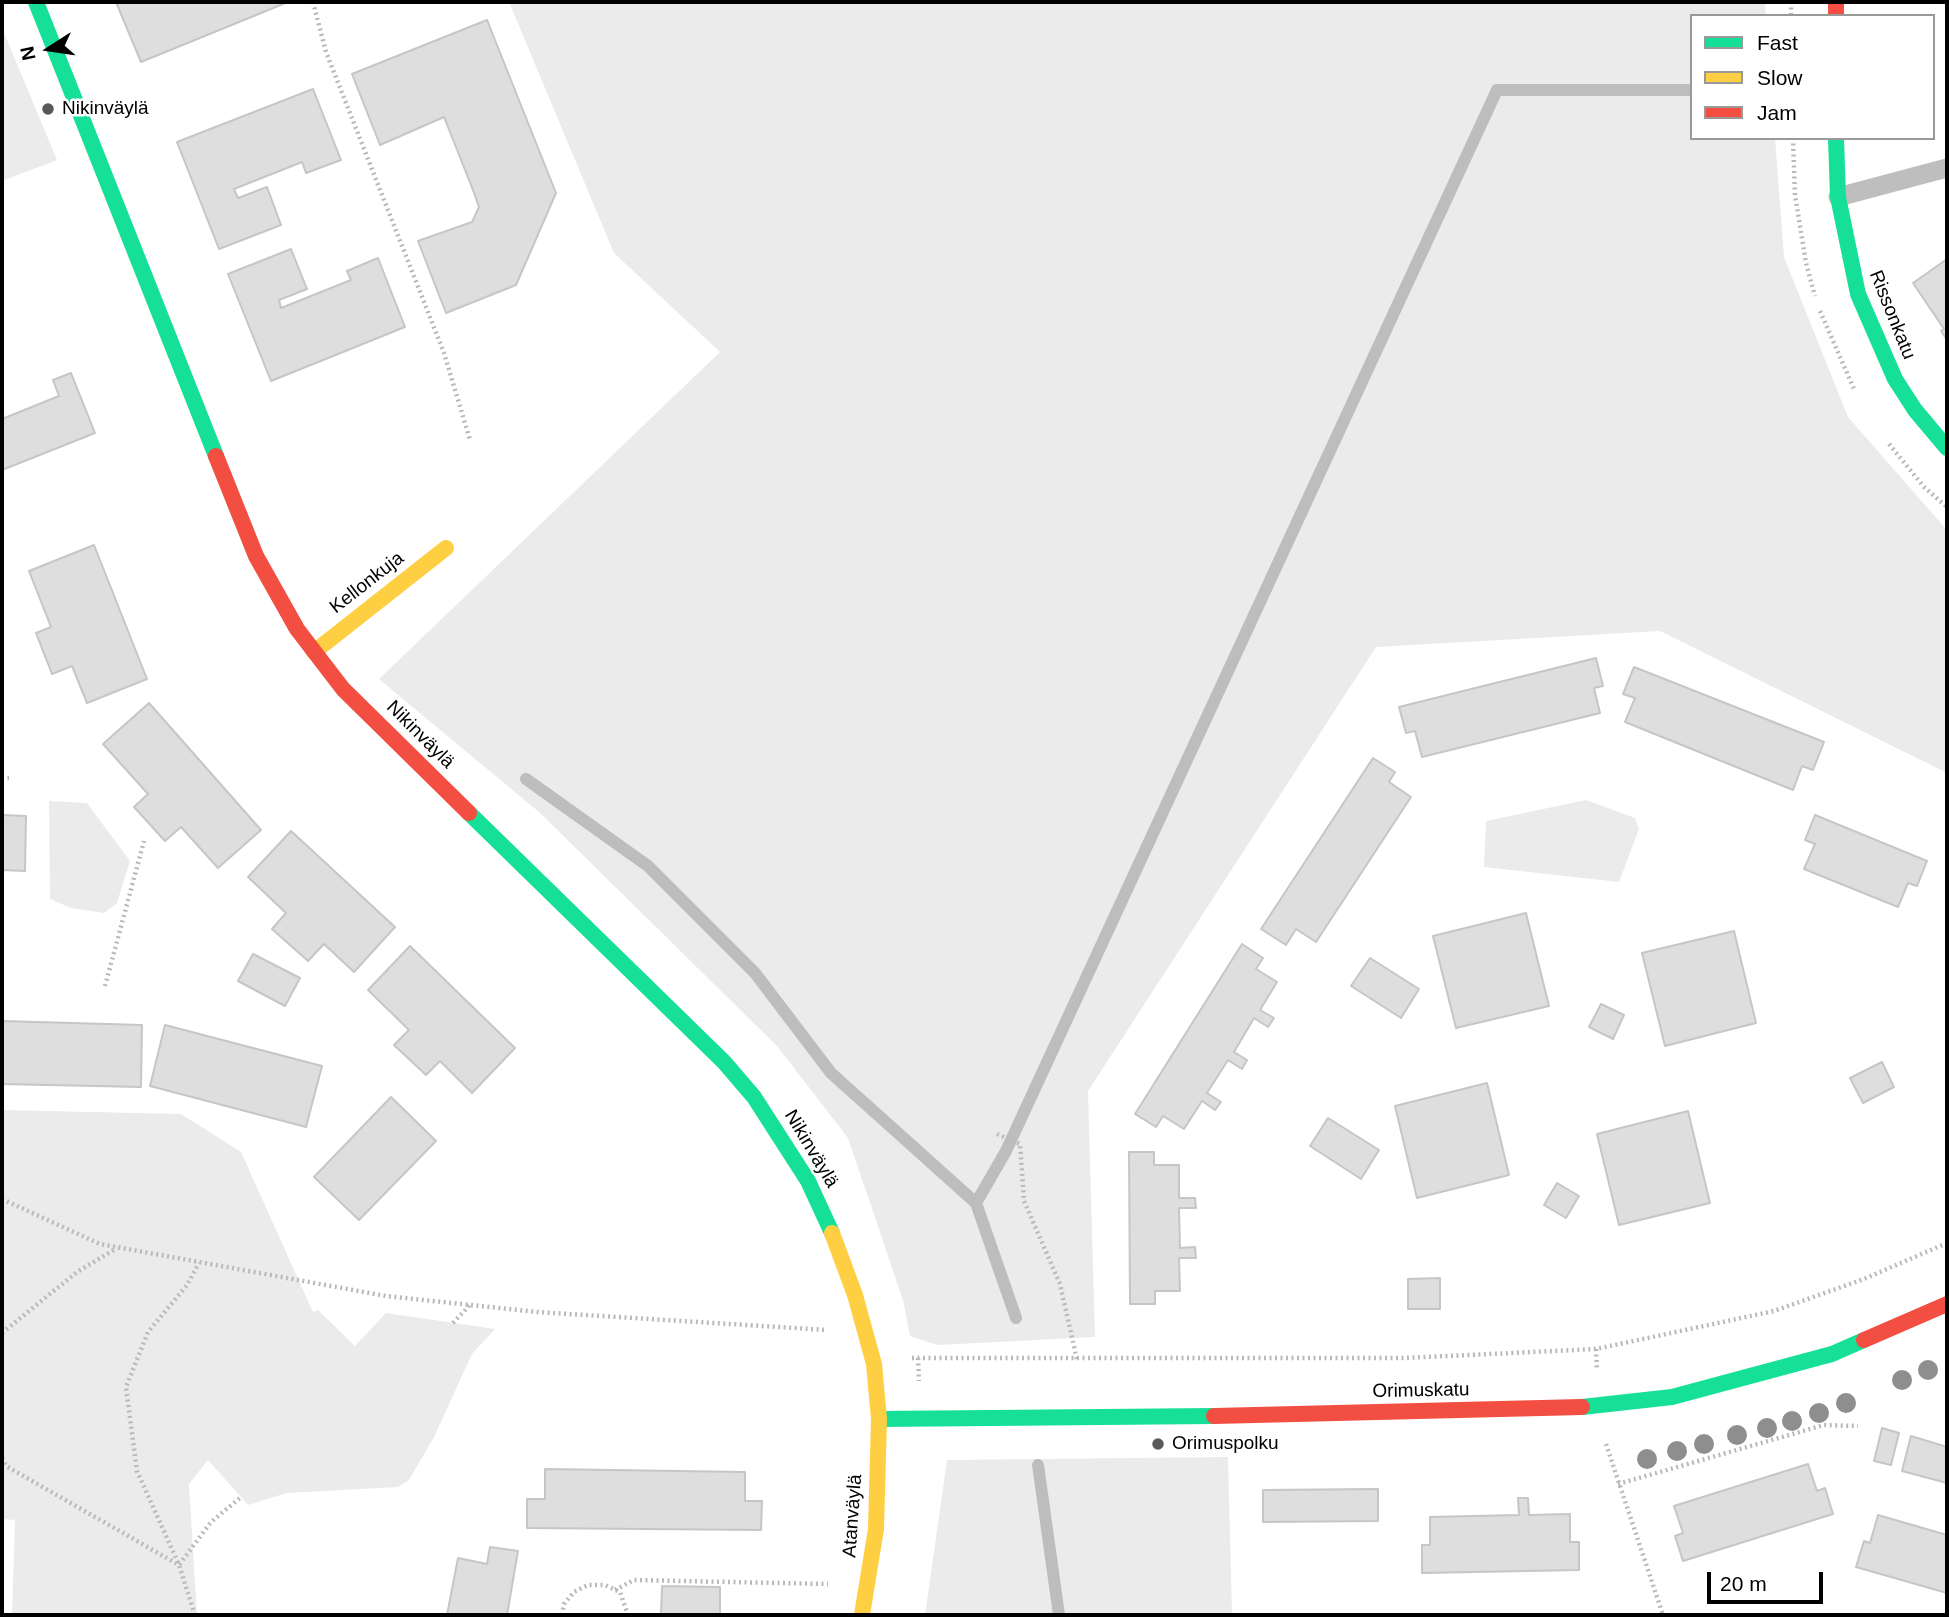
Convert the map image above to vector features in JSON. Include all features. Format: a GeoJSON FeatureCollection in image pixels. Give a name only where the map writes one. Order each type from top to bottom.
{"type":"FeatureCollection","features":[{"type":"Feature","properties":{"kind":"street","name":"Nikinväylä"},"geometry":{"type":"LineString","coordinates":[[36,2],[256,556],[277,597],[343,689],[693,1028],[754,1097],[808,1181],[830,1227],[855,1295],[874,1364],[879,1419]]}},
{"type":"Feature","properties":{"kind":"street","name":"Rissonkatu"},"geometry":{"type":"LineString","coordinates":[[1836,140],[1838,197],[1850,266],[1869,323],[1902,389],[1947,448]]}},
{"type":"Feature","properties":{"kind":"street","name":"Kellonkuja"},"geometry":{"type":"LineString","coordinates":[[314,652],[446,548]]}},
{"type":"Feature","properties":{"kind":"street","name":"Orimuskatu"},"geometry":{"type":"LineString","coordinates":[[879,1419],[1182,1417],[1600,1407],[1683,1395],[1819,1358],[1947,1304]]}},
{"type":"Feature","properties":{"kind":"street","name":"Atanväylä"},"geometry":{"type":"LineString","coordinates":[[862,1615],[876,1529],[879,1419]]}},
{"type":"Feature","properties":{"kind":"lane"},"geometry":{"type":"LineString","coordinates":[[1838,197],[1947,168]]}},
{"type":"Feature","properties":{"kind":"path"},"geometry":{"type":"LineString","coordinates":[[313,2],[326,52],[444,353],[470,440]]}},
{"type":"Feature","properties":{"kind":"path"},"geometry":{"type":"LineString","coordinates":[[2,778],[9,778]]}},
{"type":"Feature","properties":{"kind":"path"},"geometry":{"type":"LineString","coordinates":[[105,986],[144,841]]}},
{"type":"Feature","properties":{"kind":"path"},"geometry":{"type":"LineString","coordinates":[[997,1134],[1020,1143],[1024,1200],[1060,1284],[1077,1360]]}},
{"type":"Feature","properties":{"kind":"path"},"geometry":{"type":"LineString","coordinates":[[2,1199],[100,1244],[386,1296],[551,1313],[835,1330]]}},
{"type":"Feature","properties":{"kind":"path"},"geometry":{"type":"LineString","coordinates":[[874,1364],[918,1358],[1404,1358],[1596,1349],[1774,1311],[1864,1279],[1947,1243]]}},
{"type":"Feature","properties":{"kind":"path"},"geometry":{"type":"LineString","coordinates":[[2,1333],[77,1272],[118,1247]]}},
{"type":"Feature","properties":{"kind":"path"},"geometry":{"type":"LineString","coordinates":[[195,1615],[179,1565],[137,1471],[126,1387],[148,1332],[187,1285],[199,1263]]}},
{"type":"Feature","properties":{"kind":"path"},"geometry":{"type":"LineString","coordinates":[[453,1323],[470,1305]]}},
{"type":"Feature","properties":{"kind":"path"},"geometry":{"type":"LineString","coordinates":[[1596,1349],[1600,1407],[1608,1457],[1663,1615]]}},
{"type":"Feature","properties":{"kind":"path"},"geometry":{"type":"LineString","coordinates":[[1618,1484],[1824,1425],[1858,1426]]}},
{"type":"Feature","properties":{"kind":"path"},"geometry":{"type":"LineString","coordinates":[[2,1458],[6,1466],[179,1565]]}},
{"type":"Feature","properties":{"kind":"path"},"geometry":{"type":"LineString","coordinates":[[179,1565],[211,1522],[240,1498]]}},
{"type":"Feature","properties":{"kind":"path"},"geometry":{"type":"LineString","coordinates":[[615,1590],[634,1580],[836,1585]]}},
{"type":"Feature","properties":{"kind":"path"},"geometry":{"type":"LineString","coordinates":[[562,1615],[564,1604],[574,1592],[588,1585],[605,1586],[620,1592],[628,1615]]}},
{"type":"Feature","properties":{"kind":"path"},"geometry":{"type":"LineString","coordinates":[[620,1615],[626,1608]]}},
{"type":"Feature","properties":{"kind":"shaded area"},"geometry":{"type":"Polygon","coordinates":[[[509,2],[1765,2],[1766,14],[1690,14],[1690,140],[1775,140],[1784,257],[1848,417],[1947,530],[1947,773],[1660,631],[1376,647],[1088,1091],[1095,1337],[937,1345],[910,1336],[903,1300],[848,1138],[777,1046],[539,812],[379,679],[720,352],[614,253],[509,2]]]}},
{"type":"Feature","properties":{"kind":"shaded area"},"geometry":{"type":"Polygon","coordinates":[[[2,28],[57,160],[2,181],[2,28]]]}},
{"type":"Feature","properties":{"kind":"shaded area"},"geometry":{"type":"Polygon","coordinates":[[[1586,800],[1635,818],[1639,829],[1619,882],[1484,867],[1486,821],[1586,800]]]}},
{"type":"Feature","properties":{"kind":"shaded area"},"geometry":{"type":"Polygon","coordinates":[[[49,801],[87,803],[130,861],[117,903],[104,913],[71,908],[50,899],[49,801]]]}},
{"type":"Feature","properties":{"kind":"shaded area"},"geometry":{"type":"Polygon","coordinates":[[[2,1110],[181,1114],[241,1152],[313,1312],[318,1310],[355,1346],[386,1313],[495,1329],[472,1354],[434,1437],[409,1480],[398,1487],[287,1493],[248,1505],[208,1460],[189,1484],[197,1615],[12,1615],[15,1520],[2,1519],[2,1110]]]}},
{"type":"Feature","properties":{"kind":"shaded area"},"geometry":{"type":"Polygon","coordinates":[[[1228,1457],[1232,1615],[925,1615],[947,1460],[1228,1457]]]}},
{"type":"Feature","properties":{"kind":"building"},"geometry":{"type":"Polygon","coordinates":[[[116,2],[288,2],[141,62],[116,2]]]}},
{"type":"Feature","properties":{"kind":"building"},"geometry":{"type":"Polygon","coordinates":[[[487,20],[556,193],[516,285],[446,313],[418,241],[472,222],[479,207],[473,190],[444,117],[380,145],[352,74],[487,20]]]}},
{"type":"Feature","properties":{"kind":"building"},"geometry":{"type":"Polygon","coordinates":[[[313,89],[341,160],[306,173],[302,162],[234,189],[238,198],[267,187],[281,225],[219,249],[177,142],[313,89]]]}},
{"type":"Feature","properties":{"kind":"building"},"geometry":{"type":"Polygon","coordinates":[[[291,249],[307,289],[279,300],[281,308],[351,280],[347,271],[378,258],[405,327],[271,381],[228,274],[291,249]]]}},
{"type":"Feature","properties":{"kind":"building"},"geometry":{"type":"Polygon","coordinates":[[[1947,259],[1947,340],[1941,331],[1944,329],[1913,283],[1947,259]]]}},
{"type":"Feature","properties":{"kind":"building"},"geometry":{"type":"Polygon","coordinates":[[[71,373],[95,433],[2,470],[2,419],[59,396],[53,380],[71,373]]]}},
{"type":"Feature","properties":{"kind":"building"},"geometry":{"type":"Polygon","coordinates":[[[94,545],[147,679],[87,703],[72,666],[52,674],[36,633],[51,627],[29,571],[94,545]]]}},
{"type":"Feature","properties":{"kind":"building"},"geometry":{"type":"Polygon","coordinates":[[[1596,658],[1603,686],[1594,688],[1600,713],[1422,757],[1415,731],[1406,733],[1399,707],[1596,658]]]}},
{"type":"Feature","properties":{"kind":"building"},"geometry":{"type":"Polygon","coordinates":[[[1634,667],[1824,742],[1813,770],[1802,766],[1793,790],[1625,722],[1635,698],[1623,694],[1634,667]]]}},
{"type":"Feature","properties":{"kind":"building"},"geometry":{"type":"Polygon","coordinates":[[[149,703],[261,830],[218,868],[181,827],[165,841],[134,807],[148,794],[103,744],[149,703]]]}},
{"type":"Feature","properties":{"kind":"building"},"geometry":{"type":"Polygon","coordinates":[[[1373,758],[1395,772],[1389,782],[1411,797],[1316,942],[1296,929],[1286,945],[1261,929],[1373,758]]]}},
{"type":"Feature","properties":{"kind":"building"},"geometry":{"type":"Polygon","coordinates":[[[2,815],[26,816],[25,871],[2,870],[2,815]]]}},
{"type":"Feature","properties":{"kind":"building"},"geometry":{"type":"Polygon","coordinates":[[[1815,815],[1927,861],[1917,886],[1908,883],[1898,907],[1804,869],[1815,844],[1805,840],[1815,815]]]}},
{"type":"Feature","properties":{"kind":"building"},"geometry":{"type":"Polygon","coordinates":[[[291,831],[395,927],[354,972],[324,944],[308,961],[272,929],[286,913],[248,877],[291,831]]]}},
{"type":"Feature","properties":{"kind":"building"},"geometry":{"type":"Polygon","coordinates":[[[1526,913],[1549,1006],[1456,1028],[1433,936],[1526,913]]]}},
{"type":"Feature","properties":{"kind":"building"},"geometry":{"type":"Polygon","coordinates":[[[1734,931],[1756,1023],[1665,1046],[1642,953],[1734,931]]]}},
{"type":"Feature","properties":{"kind":"building"},"geometry":{"type":"Polygon","coordinates":[[[1242,944],[1263,958],[1256,969],[1277,982],[1260,1010],[1274,1018],[1268,1027],[1254,1018],[1234,1052],[1247,1060],[1242,1069],[1228,1060],[1207,1093],[1221,1102],[1215,1110],[1202,1101],[1184,1129],[1163,1116],[1156,1127],[1135,1114],[1242,944]]]}},
{"type":"Feature","properties":{"kind":"building"},"geometry":{"type":"Polygon","coordinates":[[[410,946],[515,1048],[472,1093],[440,1061],[426,1075],[394,1045],[409,1030],[368,990],[410,946]]]}},
{"type":"Feature","properties":{"kind":"building"},"geometry":{"type":"Polygon","coordinates":[[[253,954],[300,978],[285,1006],[238,981],[253,954]]]}},
{"type":"Feature","properties":{"kind":"building"},"geometry":{"type":"Polygon","coordinates":[[[1370,958],[1419,989],[1401,1018],[1351,986],[1370,958]]]}},
{"type":"Feature","properties":{"kind":"building"},"geometry":{"type":"Polygon","coordinates":[[[1601,1004],[1624,1015],[1613,1039],[1589,1027],[1601,1004]]]}},
{"type":"Feature","properties":{"kind":"building"},"geometry":{"type":"Polygon","coordinates":[[[2,1021],[142,1025],[141,1087],[2,1084],[2,1021]]]}},
{"type":"Feature","properties":{"kind":"building"},"geometry":{"type":"Polygon","coordinates":[[[165,1025],[322,1066],[306,1127],[150,1086],[165,1025]]]}},
{"type":"Feature","properties":{"kind":"building"},"geometry":{"type":"Polygon","coordinates":[[[1882,1062],[1894,1087],[1863,1103],[1850,1078],[1882,1062]]]}},
{"type":"Feature","properties":{"kind":"building"},"geometry":{"type":"Polygon","coordinates":[[[1487,1083],[1509,1175],[1417,1198],[1395,1106],[1487,1083]]]}},
{"type":"Feature","properties":{"kind":"building"},"geometry":{"type":"Polygon","coordinates":[[[391,1097],[436,1141],[359,1220],[314,1177],[391,1097]]]}},
{"type":"Feature","properties":{"kind":"building"},"geometry":{"type":"Polygon","coordinates":[[[1688,1111],[1710,1203],[1619,1225],[1597,1134],[1688,1111]]]}},
{"type":"Feature","properties":{"kind":"building"},"geometry":{"type":"Polygon","coordinates":[[[1328,1118],[1379,1150],[1361,1179],[1310,1146],[1328,1118]]]}},
{"type":"Feature","properties":{"kind":"building"},"geometry":{"type":"Polygon","coordinates":[[[1129,1152],[1154,1152],[1154,1165],[1179,1165],[1179,1198],[1195,1198],[1196,1208],[1179,1208],[1180,1248],[1195,1247],[1196,1258],[1179,1258],[1180,1291],[1155,1291],[1155,1304],[1130,1304],[1129,1152]]]}},
{"type":"Feature","properties":{"kind":"building"},"geometry":{"type":"Polygon","coordinates":[[[1557,1183],[1579,1196],[1566,1218],[1544,1205],[1557,1183]]]}},
{"type":"Feature","properties":{"kind":"building"},"geometry":{"type":"Polygon","coordinates":[[[1440,1278],[1440,1309],[1408,1309],[1408,1279],[1440,1278]]]}},
{"type":"Feature","properties":{"kind":"building"},"geometry":{"type":"Polygon","coordinates":[[[1882,1428],[1899,1433],[1891,1465],[1874,1461],[1882,1428]]]}},
{"type":"Feature","properties":{"kind":"building"},"geometry":{"type":"Polygon","coordinates":[[[1911,1436],[1947,1447],[1947,1483],[1902,1471],[1911,1436]]]}},
{"type":"Feature","properties":{"kind":"building"},"geometry":{"type":"Polygon","coordinates":[[[1808,1464],[1817,1491],[1825,1488],[1833,1514],[1683,1561],[1675,1536],[1683,1533],[1674,1506],[1808,1464]]]}},
{"type":"Feature","properties":{"kind":"building"},"geometry":{"type":"Polygon","coordinates":[[[545,1469],[745,1472],[745,1501],[762,1501],[761,1530],[527,1528],[527,1499],[545,1499],[545,1469]]]}},
{"type":"Feature","properties":{"kind":"building"},"geometry":{"type":"Polygon","coordinates":[[[1378,1489],[1378,1521],[1263,1522],[1263,1490],[1378,1489]]]}},
{"type":"Feature","properties":{"kind":"building"},"geometry":{"type":"Polygon","coordinates":[[[1518,1498],[1528,1498],[1529,1515],[1570,1514],[1570,1542],[1579,1542],[1579,1570],[1422,1573],[1422,1545],[1430,1545],[1430,1517],[1519,1515],[1518,1498]]]}},
{"type":"Feature","properties":{"kind":"building"},"geometry":{"type":"Polygon","coordinates":[[[1878,1515],[1947,1535],[1947,1593],[1856,1567],[1864,1541],[1870,1543],[1878,1515]]]}},
{"type":"Feature","properties":{"kind":"building"},"geometry":{"type":"Polygon","coordinates":[[[490,1547],[518,1551],[507,1615],[447,1615],[458,1558],[487,1564],[490,1547]]]}},
{"type":"Feature","properties":{"kind":"building"},"geometry":{"type":"Polygon","coordinates":[[[662,1586],[720,1587],[720,1615],[661,1615],[662,1586]]]}},
{"type":"Feature","properties":{"kind":"waterway"},"geometry":{"type":"LineString","coordinates":[[976,1203],[1006,1151],[1497,90],[1690,90]]}},
{"type":"Feature","properties":{"kind":"waterway"},"geometry":{"type":"LineString","coordinates":[[526,779],[648,866],[755,973],[831,1073],[976,1203],[1016,1318]]}},
{"type":"Feature","properties":{"kind":"waterway"},"geometry":{"type":"LineString","coordinates":[[1038,1465],[1059,1615]]}},
{"type":"Feature","properties":{"kind":"traffic: fast"},"geometry":{"type":"LineString","coordinates":[[36,2],[216,456]]}},
{"type":"Feature","properties":{"kind":"traffic: fast"},"geometry":{"type":"LineString","coordinates":[[1836,140],[1838,197],[1858,294],[1895,379],[1915,410],[1947,448]]}},
{"type":"Feature","properties":{"kind":"traffic: fast"},"geometry":{"type":"LineString","coordinates":[[469,813],[724,1062],[754,1097],[808,1181],[832,1233]]}},
{"type":"Feature","properties":{"kind":"traffic: fast"},"geometry":{"type":"LineString","coordinates":[[1582,1407],[1672,1397],[1832,1354],[1864,1340]]}},
{"type":"Feature","properties":{"kind":"traffic: fast"},"geometry":{"type":"LineString","coordinates":[[879,1419],[1214,1416]]}},
{"type":"Feature","properties":{"kind":"traffic: slow"},"geometry":{"type":"LineString","coordinates":[[314,652],[446,548]]}},
{"type":"Feature","properties":{"kind":"traffic: slow"},"geometry":{"type":"LineString","coordinates":[[832,1233],[855,1295],[874,1364],[879,1419],[876,1529],[862,1615]]}},
{"type":"Feature","properties":{"kind":"traffic: jam"},"geometry":{"type":"LineString","coordinates":[[1836,2],[1836,14]]}},
{"type":"Feature","properties":{"kind":"traffic: jam"},"geometry":{"type":"LineString","coordinates":[[216,456],[256,556],[297,629],[343,689],[469,813]]}},
{"type":"Feature","properties":{"kind":"traffic: jam"},"geometry":{"type":"LineString","coordinates":[[1864,1340],[1947,1304]]}},
{"type":"Feature","properties":{"kind":"traffic: jam"},"geometry":{"type":"LineString","coordinates":[[1214,1416],[1582,1407]]}},
{"type":"Feature","properties":{"kind":"place","name":"Nikinväylä"},"geometry":{"type":"Point","coordinates":[48,109]}},
{"type":"Feature","properties":{"kind":"place","name":"Orimuspolku"},"geometry":{"type":"Point","coordinates":[1158,1444]}}]}
